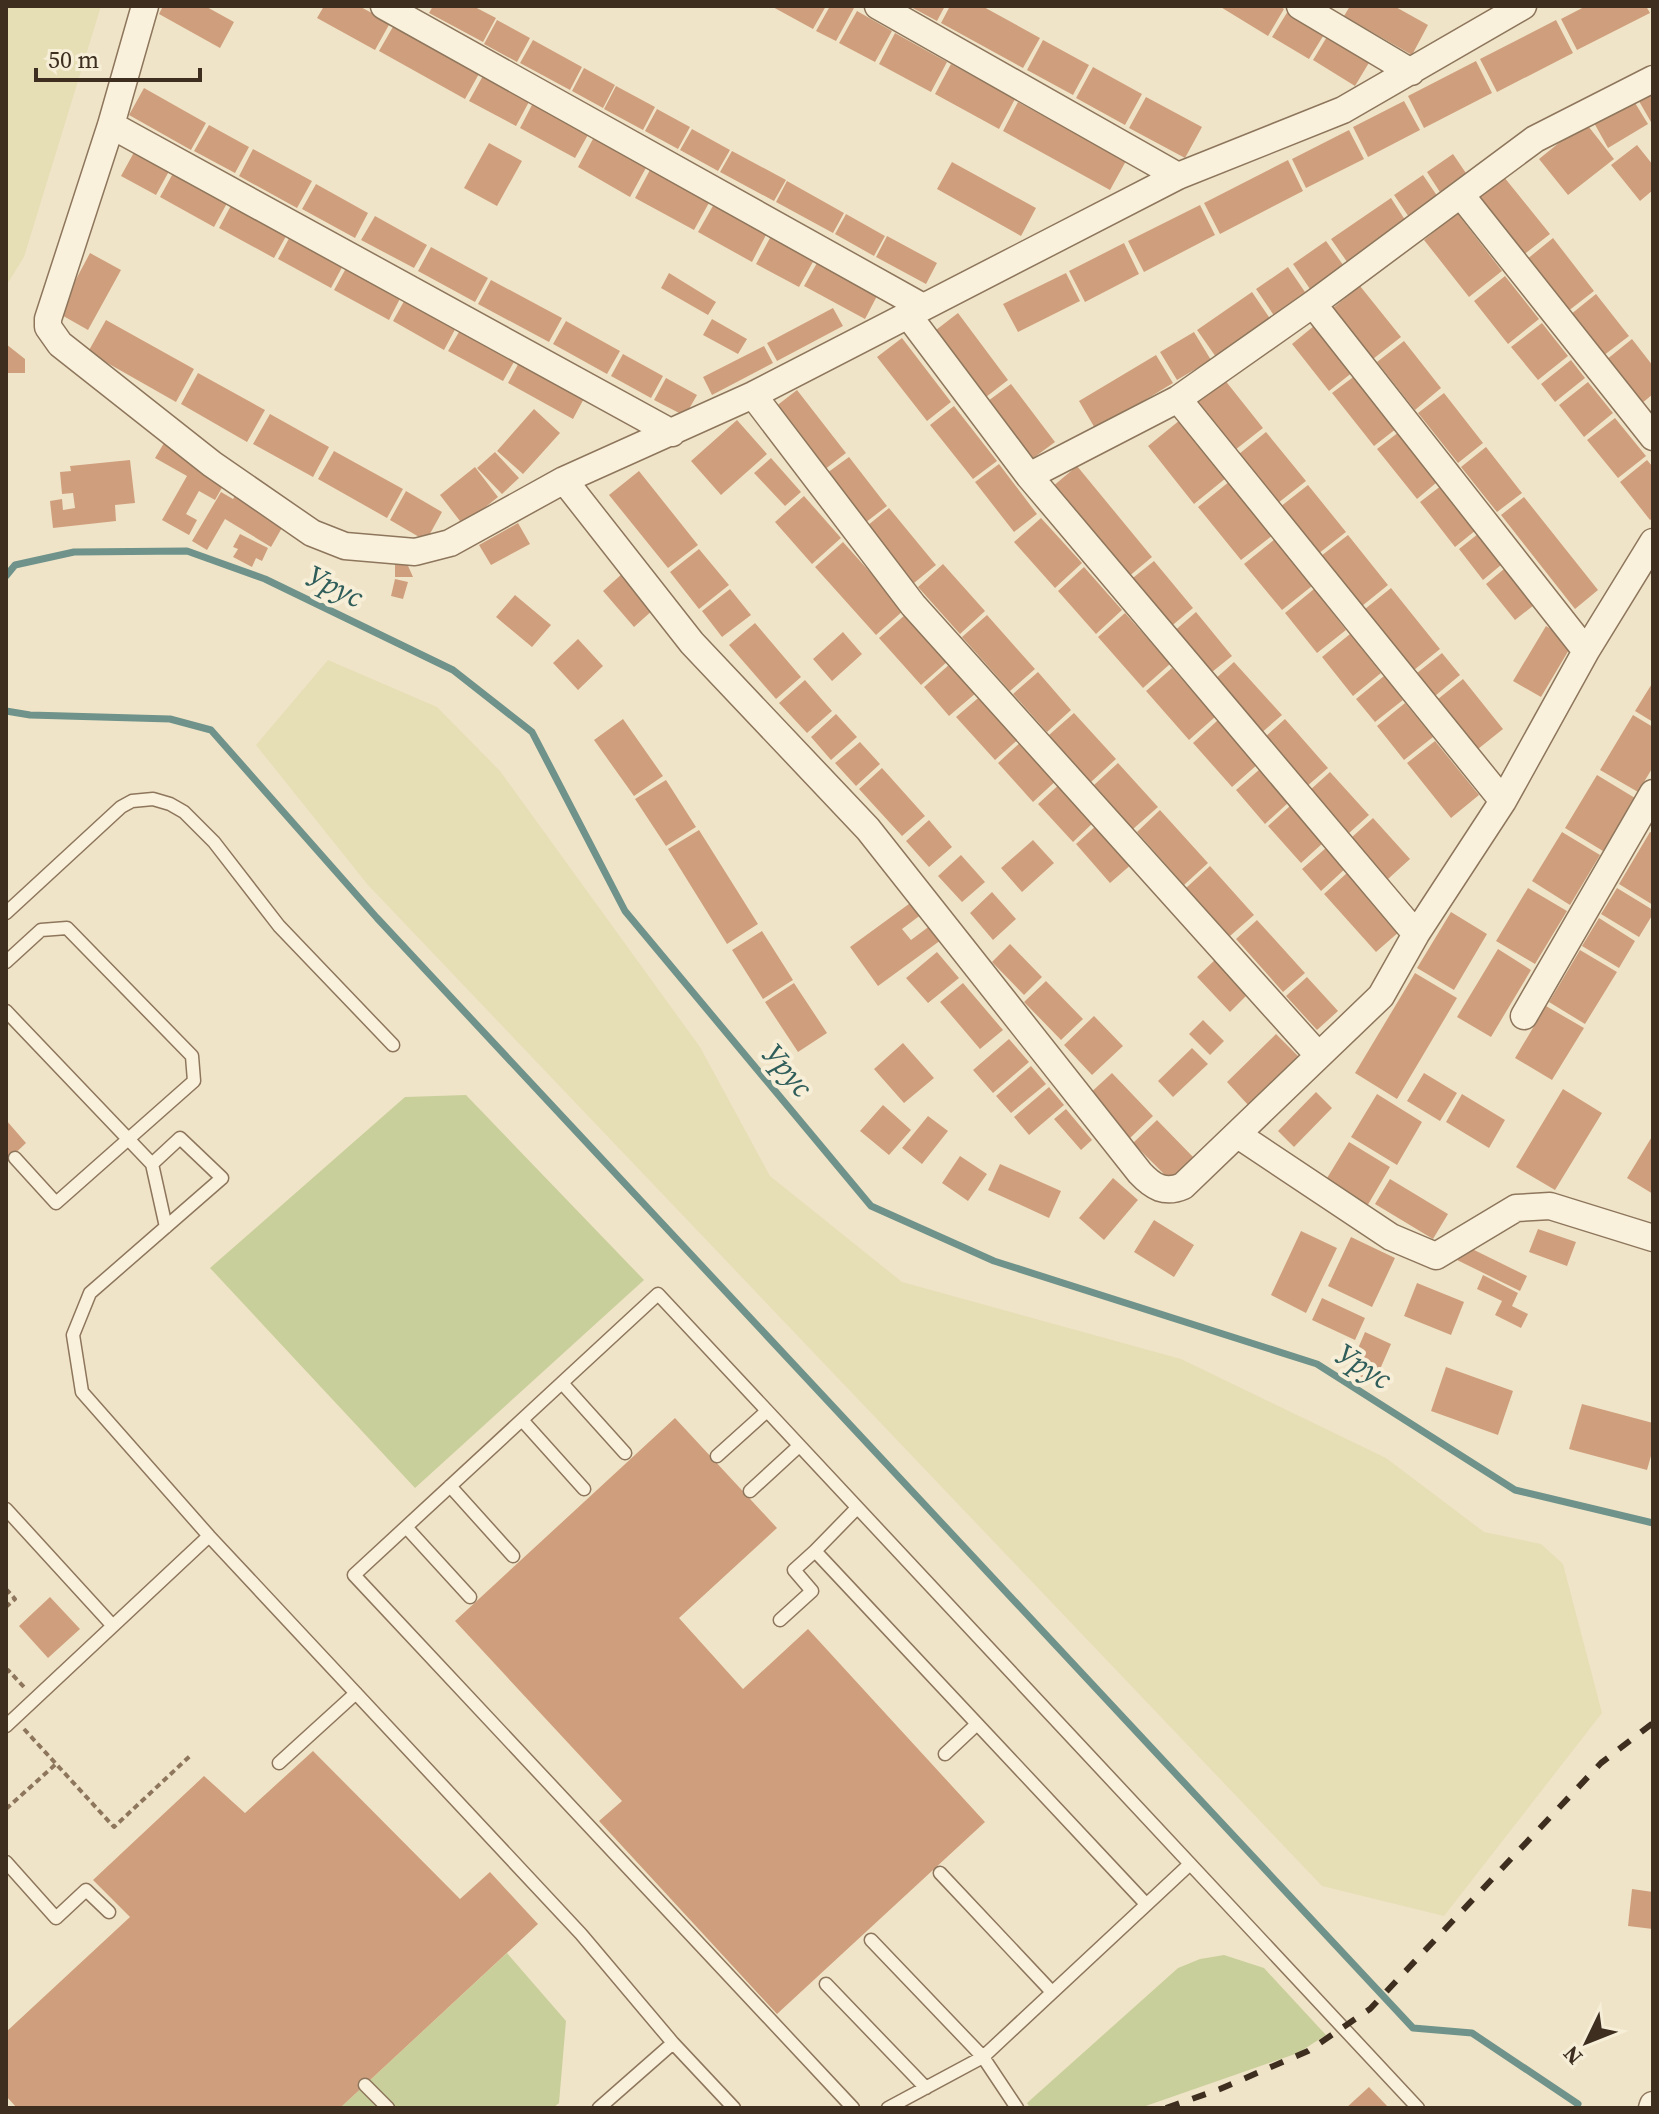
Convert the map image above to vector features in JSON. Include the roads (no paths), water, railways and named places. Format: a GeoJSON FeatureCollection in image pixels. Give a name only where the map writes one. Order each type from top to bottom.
{"type":"FeatureCollection","features":[{"type":"Feature","properties":{"kind":"street"},"geometry":{"type":"LineString","coordinates":[[145,6],[48,327],[60,344],[212,464],[312,533],[345,546],[415,552],[450,543],[564,480],[753,395],[1178,176],[1343,110],[1523,6]]}},
{"type":"Feature","properties":{"kind":"street"},"geometry":{"type":"LineString","coordinates":[[384,6],[916,311],[1029,476],[1416,934]]}},
{"type":"Feature","properties":{"kind":"street"},"geometry":{"type":"LineString","coordinates":[[878,6],[1178,176]]}},
{"type":"Feature","properties":{"kind":"street"},"geometry":{"type":"LineString","coordinates":[[1300,6],[1411,72]]}},
{"type":"Feature","properties":{"kind":"street"},"geometry":{"type":"LineString","coordinates":[[1029,476],[1178,399],[1313,304],[1535,139],[1653,79]]}},
{"type":"Feature","properties":{"kind":"street"},"geometry":{"type":"LineString","coordinates":[[111,125],[672,433]]}},
{"type":"Feature","properties":{"kind":"street"},"geometry":{"type":"LineString","coordinates":[[1461,195],[1653,437]]}},
{"type":"Feature","properties":{"kind":"street"},"geometry":{"type":"LineString","coordinates":[[1313,304],[1586,651]]}},
{"type":"Feature","properties":{"kind":"street"},"geometry":{"type":"LineString","coordinates":[[753,395],[913,605],[1318,1055]]}},
{"type":"Feature","properties":{"kind":"street"},"geometry":{"type":"LineString","coordinates":[[1178,399],[1503,801]]}},
{"type":"Feature","properties":{"kind":"street"},"geometry":{"type":"LineString","coordinates":[[564,480],[692,643],[868,829],[1149,1182],[1161,1189],[1173,1190],[1183,1186],[1238,1135],[1381,996],[1416,934],[1503,801],[1586,651],[1653,542]]}},
{"type":"Feature","properties":{"kind":"street"},"geometry":{"type":"LineString","coordinates":[[1524,1016],[1653,793]]}},
{"type":"Feature","properties":{"kind":"street"},"geometry":{"type":"LineString","coordinates":[[1238,1135],[1391,1237],[1436,1256],[1516,1208],[1550,1206],[1653,1238]]}},
{"type":"Feature","properties":{"kind":"lane"},"geometry":{"type":"LineString","coordinates":[[6,913],[121,807],[137,800],[162,801],[184,812],[199,826],[240,873],[279,926],[393,1045]]}},
{"type":"Feature","properties":{"kind":"lane"},"geometry":{"type":"LineString","coordinates":[[6,962],[41,930],[67,928],[192,1056],[194,1081],[56,1203],[15,1158]]}},
{"type":"Feature","properties":{"kind":"lane"},"geometry":{"type":"LineString","coordinates":[[6,1011],[152,1164],[166,1227]]}},
{"type":"Feature","properties":{"kind":"lane"},"geometry":{"type":"LineString","coordinates":[[152,1164],[180,1138],[222,1178],[90,1293],[73,1335],[82,1392],[209,1536],[581,1934],[673,2043],[734,2108]]}},
{"type":"Feature","properties":{"kind":"lane"},"geometry":{"type":"LineString","coordinates":[[853,2108],[354,1575],[658,1294],[1418,2108]]}},
{"type":"Feature","properties":{"kind":"lane"},"geometry":{"type":"LineString","coordinates":[[562,1383],[625,1453]]}},
{"type":"Feature","properties":{"kind":"lane"},"geometry":{"type":"LineString","coordinates":[[717,1456],[767,1411]]}},
{"type":"Feature","properties":{"kind":"lane"},"geometry":{"type":"LineString","coordinates":[[522,1420],[584,1489]]}},
{"type":"Feature","properties":{"kind":"lane"},"geometry":{"type":"LineString","coordinates":[[750,1491],[799,1446]]}},
{"type":"Feature","properties":{"kind":"lane"},"geometry":{"type":"LineString","coordinates":[[450,1486],[513,1556]]}},
{"type":"Feature","properties":{"kind":"lane"},"geometry":{"type":"LineString","coordinates":[[780,1620],[812,1591],[794,1570],[857,1508]]}},
{"type":"Feature","properties":{"kind":"lane"},"geometry":{"type":"LineString","coordinates":[[7,1513],[113,1626]]}},
{"type":"Feature","properties":{"kind":"lane"},"geometry":{"type":"LineString","coordinates":[[406,1527],[470,1597]]}},
{"type":"Feature","properties":{"kind":"lane"},"geometry":{"type":"LineString","coordinates":[[10,1722],[209,1536]]}},
{"type":"Feature","properties":{"kind":"lane"},"geometry":{"type":"LineString","coordinates":[[815,1551],[1146,1904]]}},
{"type":"Feature","properties":{"kind":"lane"},"geometry":{"type":"LineString","coordinates":[[279,1763],[356,1693]]}},
{"type":"Feature","properties":{"kind":"lane"},"geometry":{"type":"LineString","coordinates":[[945,1754],[977,1724]]}},
{"type":"Feature","properties":{"kind":"lane"},"geometry":{"type":"LineString","coordinates":[[6,1862],[56,1918],[86,1890],[109,1912]]}},
{"type":"Feature","properties":{"kind":"lane"},"geometry":{"type":"LineString","coordinates":[[888,2108],[983,2057],[1190,1864]]}},
{"type":"Feature","properties":{"kind":"lane"},"geometry":{"type":"LineString","coordinates":[[940,1873],[1052,1992]]}},
{"type":"Feature","properties":{"kind":"lane"},"geometry":{"type":"LineString","coordinates":[[871,1940],[983,2057],[1017,2108]]}},
{"type":"Feature","properties":{"kind":"lane"},"geometry":{"type":"LineString","coordinates":[[826,1984],[926,2088]]}},
{"type":"Feature","properties":{"kind":"lane"},"geometry":{"type":"LineString","coordinates":[[599,2108],[673,2043]]}},
{"type":"Feature","properties":{"kind":"lane"},"geometry":{"type":"LineString","coordinates":[[365,2085],[388,2108]]}},
{"type":"Feature","properties":{"kind":"waterway","name":"Урус"},"geometry":{"type":"LineString","coordinates":[[6,576],[15,565],[74,552],[187,551],[265,579],[453,670],[532,732],[625,911],[871,1206],[994,1261],[1317,1364],[1515,1490],[1653,1523]]}},
{"type":"Feature","properties":{"kind":"waterway"},"geometry":{"type":"LineString","coordinates":[[6,711],[30,715],[170,719],[211,730],[377,918],[1413,2028],[1472,2033],[1578,2104]]}},
{"type":"Feature","properties":{"kind":"railway"},"geometry":{"type":"LineString","coordinates":[[1166,2108],[1220,2089],[1308,2051],[1370,2009],[1601,1763],[1653,1723]]}}]}
